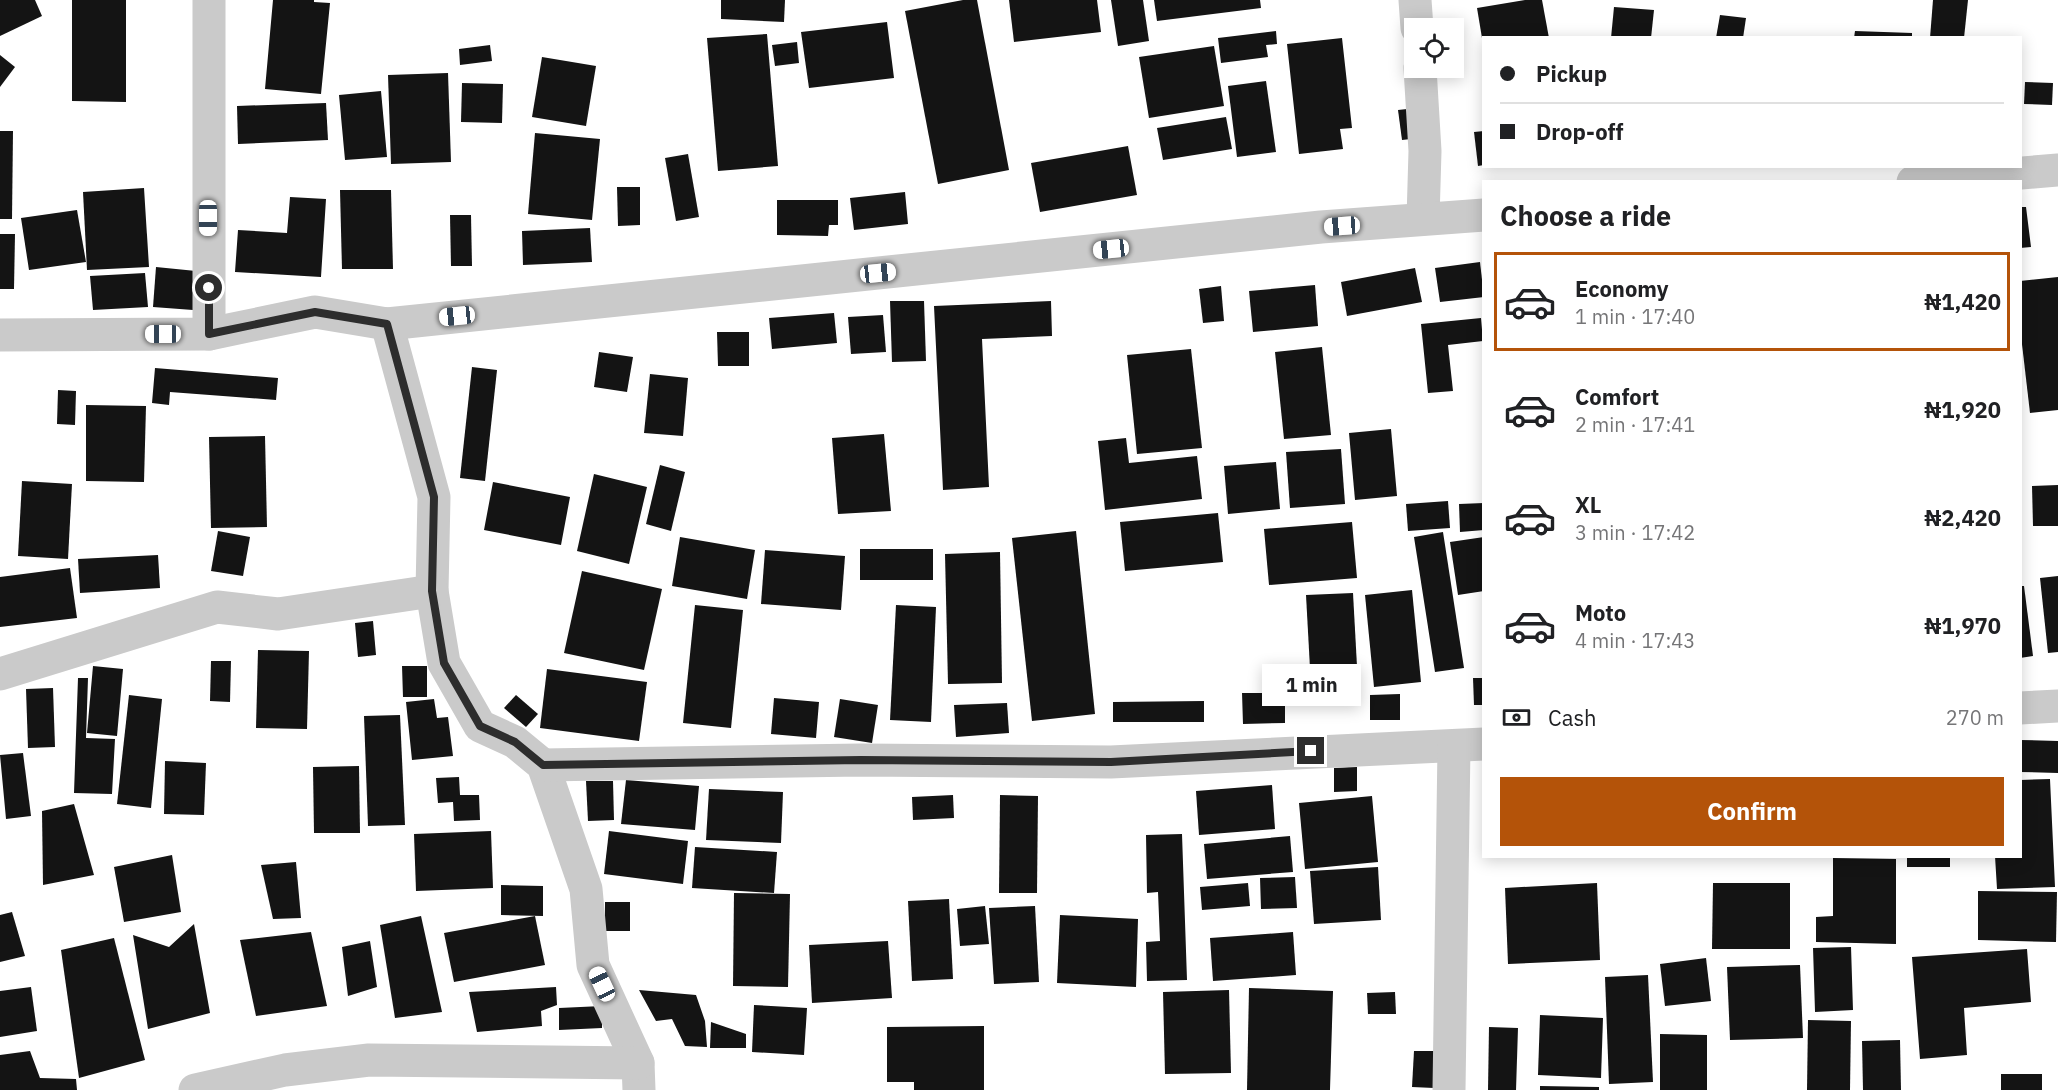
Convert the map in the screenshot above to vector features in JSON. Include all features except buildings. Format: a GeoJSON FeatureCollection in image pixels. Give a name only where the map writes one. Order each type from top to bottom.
{"type":"FeatureCollection","features":[{"type":"Feature","properties":{"kind":"street"},"geometry":{"type":"LineString","coordinates":[[209,0],[209,334]]}},
{"type":"Feature","properties":{"kind":"street"},"geometry":{"type":"LineString","coordinates":[[1415,0],[1416,18]]}},
{"type":"Feature","properties":{"kind":"street"},"geometry":{"type":"LineString","coordinates":[[1421,78],[1425,151],[1423,219]]}},
{"type":"Feature","properties":{"kind":"street"},"geometry":{"type":"LineString","coordinates":[[1937,180],[2058,170]]}},
{"type":"Feature","properties":{"kind":"street"},"geometry":{"type":"LineString","coordinates":[[0,335],[209,334],[315,312],[387,324],[1321,227],[1482,214]]}},
{"type":"Feature","properties":{"kind":"street"},"geometry":{"type":"LineString","coordinates":[[195,1090],[285,1070],[369,1060],[638,1077],[593,965],[586,889],[543,765],[515,742],[480,726],[444,663],[432,591],[434,497],[387,324]]}},
{"type":"Feature","properties":{"kind":"street"},"geometry":{"type":"LineString","coordinates":[[0,674],[217,607],[278,614],[432,591]]}},
{"type":"Feature","properties":{"kind":"street"},"geometry":{"type":"LineString","coordinates":[[2022,708],[2058,706]]}},
{"type":"Feature","properties":{"kind":"street"},"geometry":{"type":"LineString","coordinates":[[543,765],[861,760],[1111,762],[1469,745],[1449,1090]]}},
{"type":"Feature","properties":{"kind":"route"},"geometry":{"type":"LineString","coordinates":[[209,288],[209,334],[315,312],[387,324],[434,497],[432,591],[444,663],[480,726],[515,742],[543,765],[861,760],[1111,762],[1311,751]]}}]}
